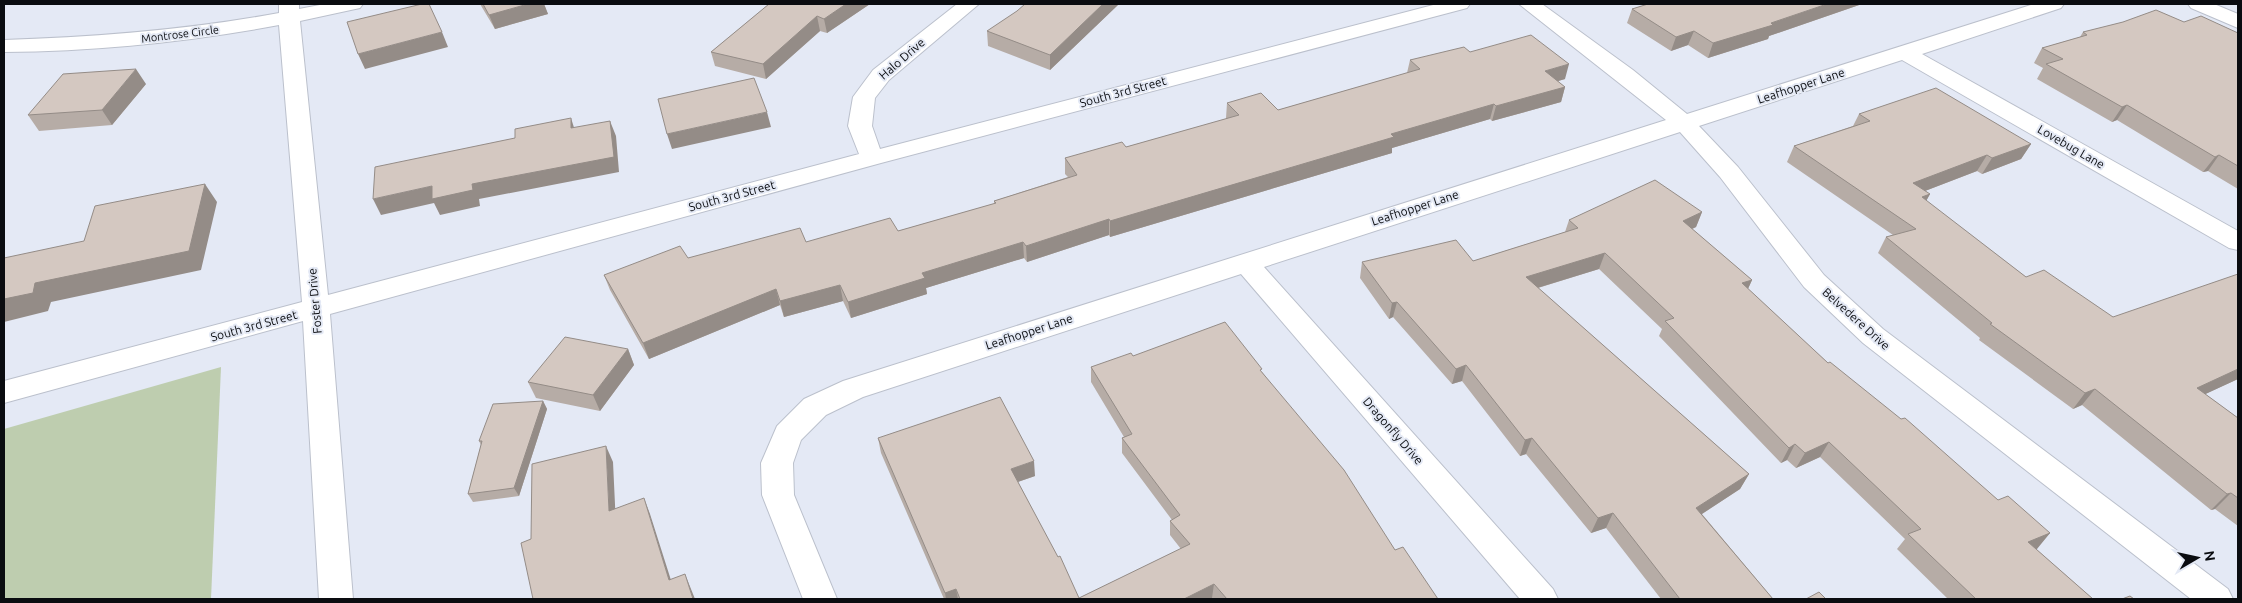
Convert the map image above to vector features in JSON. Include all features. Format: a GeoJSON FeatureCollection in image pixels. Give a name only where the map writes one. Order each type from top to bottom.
{"type":"FeatureCollection","features":[{"type":"Feature","properties":{"kind":"street","name":"Montrose Circle"},"geometry":{"type":"LineString","coordinates":[[4,46],[119,41],[196,34],[289,11],[353,4]]}},
{"type":"Feature","properties":{"kind":"street","name":"Halo Drive"},"geometry":{"type":"LineString","coordinates":[[872,158],[860,126],[864,97],[881,75],[969,4]]}},
{"type":"Feature","properties":{"kind":"street","name":"South 3rd Street"},"geometry":{"type":"LineString","coordinates":[[4,392],[872,158],[1460,4]]}},
{"type":"Feature","properties":{"kind":"street","name":"Belvedere Drive"},"geometry":{"type":"LineString","coordinates":[[1529,4],[1625,75],[1684,123],[1730,172],[1814,281],[1873,336],[2216,599]]}},
{"type":"Feature","properties":{"kind":"street","name":"Leafhopper Lane"},"geometry":{"type":"LineString","coordinates":[[820,599],[778,495],[777,462],[788,434],[815,407],[853,389],[2054,4]]}},
{"type":"Feature","properties":{"kind":"street"},"geometry":{"type":"LineString","coordinates":[[2198,4],[2238,22]]}},
{"type":"Feature","properties":{"kind":"street","name":"Foster Drive"},"geometry":{"type":"LineString","coordinates":[[289,11],[316,309],[336,599]]}},
{"type":"Feature","properties":{"kind":"street","name":"Lovebug Lane"},"geometry":{"type":"LineString","coordinates":[[1904,53],[2238,242]]}},
{"type":"Feature","properties":{"kind":"street","name":"Dragonfly Drive"},"geometry":{"type":"LineString","coordinates":[[1245,262],[1541,599]]}},
{"type":"Feature","properties":{"kind":"green space"},"geometry":{"type":"Polygon","coordinates":[[[221,367],[211,599],[4,599],[4,429],[221,367]]]}},
{"type":"Feature","properties":{"kind":"building"},"geometry":{"type":"Polygon","coordinates":[[[422,4],[429,4],[442,32],[358,54],[347,22],[422,4]]]}},
{"type":"Feature","properties":{"kind":"building"},"geometry":{"type":"Polygon","coordinates":[[[483,4],[528,4],[489,15],[483,4]]]}},
{"type":"Feature","properties":{"kind":"building"},"geometry":{"type":"Polygon","coordinates":[[[769,4],[846,4],[824,19],[817,16],[763,64],[711,52],[769,4]]]}},
{"type":"Feature","properties":{"kind":"building"},"geometry":{"type":"Polygon","coordinates":[[[1025,4],[1103,4],[1050,55],[987,31],[1025,4]]]}},
{"type":"Feature","properties":{"kind":"building"},"geometry":{"type":"Polygon","coordinates":[[[1648,4],[1827,4],[1771,23],[1773,25],[1713,43],[1694,31],[1676,37],[1632,9],[1648,4]]]}},
{"type":"Feature","properties":{"kind":"building"},"geometry":{"type":"Polygon","coordinates":[[[2156,10],[2184,22],[2201,16],[2238,33],[2238,166],[2219,155],[2215,157],[2127,105],[2122,107],[2046,64],[2063,59],[2042,48],[2087,35],[2083,32],[2123,22],[2156,10]]]}},
{"type":"Feature","properties":{"kind":"building"},"geometry":{"type":"Polygon","coordinates":[[[1531,35],[1569,64],[1545,71],[1565,87],[1496,106],[1494,104],[1391,134],[1394,137],[1110,221],[1109,219],[1026,246],[1023,242],[922,273],[925,278],[848,302],[840,285],[780,301],[776,289],[643,343],[604,275],[680,246],[688,258],[800,228],[806,242],[890,218],[898,231],[996,203],[994,201],[1077,175],[1065,158],[1122,142],[1126,147],[1239,115],[1227,103],[1261,93],[1278,110],[1420,69],[1410,60],[1464,47],[1470,52],[1531,35]]]}},
{"type":"Feature","properties":{"kind":"building"},"geometry":{"type":"Polygon","coordinates":[[[136,69],[102,110],[28,115],[63,74],[136,69]]]}},
{"type":"Feature","properties":{"kind":"building"},"geometry":{"type":"Polygon","coordinates":[[[754,78],[767,112],[667,134],[658,99],[754,78]]]}},
{"type":"Feature","properties":{"kind":"building"},"geometry":{"type":"Polygon","coordinates":[[[1936,88],[2031,144],[1992,158],[1987,155],[1913,183],[1930,194],[1922,197],[2026,277],[2044,270],[2113,317],[2238,274],[2238,369],[2197,388],[2238,418],[2238,498],[2231,493],[2227,494],[2095,389],[2085,393],[1990,324],[1992,323],[1886,237],[1916,229],[1794,146],[1870,121],[1859,114],[1936,88]]]}},
{"type":"Feature","properties":{"kind":"building"},"geometry":{"type":"Polygon","coordinates":[[[571,118],[571,128],[610,121],[614,157],[472,184],[473,190],[432,199],[432,186],[373,199],[375,167],[515,138],[515,129],[571,118]]]}},
{"type":"Feature","properties":{"kind":"building"},"geometry":{"type":"Polygon","coordinates":[[[1655,180],[1702,212],[1683,221],[1752,280],[1742,283],[1828,363],[1830,362],[1901,419],[1905,418],[1998,500],[2008,496],[2050,533],[2028,542],[2093,599],[1976,599],[1908,534],[1921,529],[1829,442],[1805,453],[1795,444],[1789,448],[1665,321],[1674,318],[1605,253],[1526,277],[1749,474],[1696,508],[1773,599],[1680,599],[1613,513],[1598,518],[1532,438],[1525,440],[1466,365],[1456,369],[1397,302],[1392,303],[1362,262],[1456,240],[1473,261],[1578,228],[1569,220],[1655,180]]]}},
{"type":"Feature","properties":{"kind":"building"},"geometry":{"type":"Polygon","coordinates":[[[205,184],[189,251],[35,283],[33,293],[4,299],[4,258],[84,241],[95,206],[205,184]]]}},
{"type":"Feature","properties":{"kind":"building"},"geometry":{"type":"Polygon","coordinates":[[[1225,322],[1262,369],[1260,370],[1344,470],[1395,550],[1403,547],[1438,599],[1227,599],[1214,584],[1184,599],[960,599],[956,589],[945,593],[878,438],[1000,397],[1034,461],[1011,469],[1058,557],[1060,556],[1079,598],[1190,544],[1170,521],[1180,515],[1122,438],[1132,434],[1091,367],[1131,353],[1133,356],[1225,322]]]}},
{"type":"Feature","properties":{"kind":"building"},"geometry":{"type":"Polygon","coordinates":[[[565,337],[628,349],[593,395],[528,382],[565,337]]]}},
{"type":"Feature","properties":{"kind":"building"},"geometry":{"type":"Polygon","coordinates":[[[543,401],[514,488],[468,494],[482,441],[479,441],[493,404],[543,401]]]}},
{"type":"Feature","properties":{"kind":"building"},"geometry":{"type":"Polygon","coordinates":[[[606,446],[609,511],[644,498],[669,580],[685,574],[693,599],[533,599],[521,543],[531,539],[532,464],[606,446]]]}},
{"type":"Feature","properties":{"kind":"building"},"geometry":{"type":"Polygon","coordinates":[[[1819,592],[1826,599],[1806,599],[1819,592]]]}},
{"type":"Feature","properties":{"kind":"building"},"geometry":{"type":"Polygon","coordinates":[[[2130,596],[2134,599],[2122,599],[2130,596]]]}}]}
